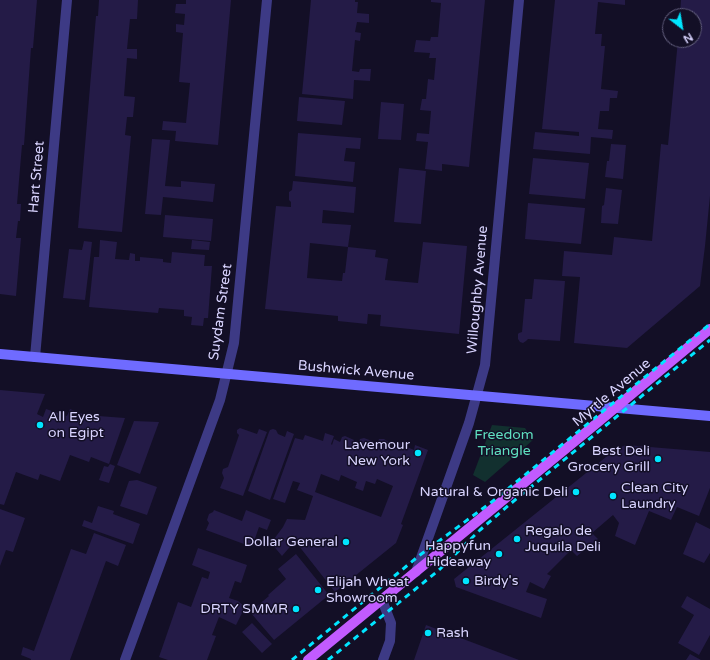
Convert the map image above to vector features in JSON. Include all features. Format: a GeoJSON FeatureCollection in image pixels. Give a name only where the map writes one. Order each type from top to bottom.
{"type":"FeatureCollection","features":[{"type":"Feature","properties":{"kind":"main road","name":"Myrtle Avenue"},"geometry":{"type":"LineString","coordinates":[[308,660],[616,408],[710,329]]}},
{"type":"Feature","properties":{"kind":"main road","name":"Bushwick Avenue"},"geometry":{"type":"LineString","coordinates":[[0,354],[710,416]]}},
{"type":"Feature","properties":{"kind":"street","name":"Hart Street"},"geometry":{"type":"LineString","coordinates":[[35,357],[68,0]]}},
{"type":"Feature","properties":{"kind":"street","name":"Suydam Street"},"geometry":{"type":"LineString","coordinates":[[125,660],[220,400],[234,343],[267,0]]}},
{"type":"Feature","properties":{"kind":"street","name":"Willoughby Avenue"},"geometry":{"type":"LineString","coordinates":[[416,572],[469,423],[485,365],[519,0]]}},
{"type":"Feature","properties":{"kind":"street"},"geometry":{"type":"LineString","coordinates":[[382,600],[392,623],[390,641],[383,660]]}},
{"type":"Feature","properties":{"kind":"green space","name":"Freedom Triangle"},"geometry":{"type":"Polygon","coordinates":[[[492,425],[525,428],[533,440],[485,482],[473,475],[492,425]]]}},
{"type":"Feature","properties":{"kind":"building"},"geometry":{"type":"Polygon","coordinates":[[[0,0],[37,0],[33,48],[31,48],[24,145],[22,145],[17,204],[21,204],[20,221],[18,221],[16,238],[21,238],[16,296],[0,294],[0,0]]]}},
{"type":"Feature","properties":{"kind":"building"},"geometry":{"type":"Polygon","coordinates":[[[99,0],[138,0],[137,19],[130,19],[127,49],[137,49],[137,59],[127,58],[124,96],[135,97],[133,117],[127,117],[125,135],[131,136],[122,232],[78,228],[96,16],[98,16],[99,0]]]}},
{"type":"Feature","properties":{"kind":"building"},"geometry":{"type":"Polygon","coordinates":[[[186,0],[231,0],[218,145],[175,141],[176,131],[162,130],[163,121],[186,123],[190,83],[179,82],[183,33],[176,32],[176,24],[184,25],[185,14],[175,13],[176,4],[186,4],[186,0]]]}},
{"type":"Feature","properties":{"kind":"building"},"geometry":{"type":"Polygon","coordinates":[[[311,0],[355,0],[355,2],[358,2],[357,13],[369,14],[369,23],[357,22],[355,32],[361,33],[360,41],[355,40],[352,71],[359,72],[360,69],[371,69],[370,81],[354,80],[353,99],[302,94],[311,0]]]}},
{"type":"Feature","properties":{"kind":"building"},"geometry":{"type":"Polygon","coordinates":[[[431,0],[485,0],[469,167],[442,164],[442,171],[425,169],[428,142],[416,141],[417,133],[429,134],[431,111],[420,110],[422,99],[426,99],[428,79],[434,80],[436,58],[429,58],[430,53],[414,52],[416,40],[430,41],[431,37],[438,37],[441,3],[431,2],[431,0]]]}},
{"type":"Feature","properties":{"kind":"building"},"geometry":{"type":"Polygon","coordinates":[[[555,0],[625,0],[625,5],[598,2],[595,34],[602,34],[601,46],[605,46],[601,89],[618,91],[617,98],[610,98],[609,111],[600,111],[598,129],[613,130],[612,139],[591,137],[590,154],[533,149],[535,132],[579,136],[579,132],[542,129],[555,0]]]}},
{"type":"Feature","properties":{"kind":"building"},"geometry":{"type":"Polygon","coordinates":[[[681,0],[710,0],[710,196],[700,286],[627,348],[574,343],[580,277],[562,276],[564,251],[612,255],[614,237],[652,241],[661,144],[668,145],[677,48],[702,48],[702,8],[680,8],[681,0]]]}},
{"type":"Feature","properties":{"kind":"building"},"geometry":{"type":"Polygon","coordinates":[[[299,97],[345,101],[342,125],[297,121],[299,97]]]}},
{"type":"Feature","properties":{"kind":"building"},"geometry":{"type":"Polygon","coordinates":[[[381,102],[404,104],[401,140],[378,139],[381,102]]]}},
{"type":"Feature","properties":{"kind":"building"},"geometry":{"type":"Polygon","coordinates":[[[298,133],[361,138],[360,149],[346,148],[344,161],[355,162],[353,182],[295,176],[298,133]]]}},
{"type":"Feature","properties":{"kind":"building"},"geometry":{"type":"Polygon","coordinates":[[[152,139],[170,140],[165,186],[181,187],[181,181],[215,184],[213,202],[163,197],[161,215],[145,214],[152,139]]]}},
{"type":"Feature","properties":{"kind":"building"},"geometry":{"type":"Polygon","coordinates":[[[611,144],[626,145],[623,179],[605,177],[611,144]]]}},
{"type":"Feature","properties":{"kind":"building"},"geometry":{"type":"Polygon","coordinates":[[[533,158],[589,163],[585,199],[529,194],[533,158]]]}},
{"type":"Feature","properties":{"kind":"building"},"geometry":{"type":"Polygon","coordinates":[[[399,168],[426,171],[421,224],[394,222],[399,168]]]}},
{"type":"Feature","properties":{"kind":"building"},"geometry":{"type":"Polygon","coordinates":[[[293,181],[356,187],[354,213],[323,210],[322,223],[351,225],[348,247],[376,250],[375,257],[388,259],[385,280],[418,283],[423,242],[467,246],[459,334],[380,326],[381,315],[368,314],[367,324],[338,321],[338,316],[265,309],[276,206],[291,207],[289,192],[292,190],[293,181]],[[310,243],[307,278],[342,281],[343,273],[345,273],[348,247],[310,243]]]}},
{"type":"Feature","properties":{"kind":"building"},"geometry":{"type":"Polygon","coordinates":[[[606,188],[622,190],[618,224],[601,223],[602,206],[604,205],[606,188]]]}},
{"type":"Feature","properties":{"kind":"building"},"geometry":{"type":"Polygon","coordinates":[[[528,203],[585,208],[581,244],[525,239],[528,203]]]}},
{"type":"Feature","properties":{"kind":"building"},"geometry":{"type":"Polygon","coordinates":[[[165,215],[213,219],[211,241],[163,237],[165,215]]]}},
{"type":"Feature","properties":{"kind":"building"},"geometry":{"type":"Polygon","coordinates":[[[100,240],[117,242],[115,259],[129,260],[130,253],[135,254],[135,261],[140,261],[140,257],[163,259],[163,262],[171,263],[172,252],[205,255],[204,266],[212,266],[208,318],[204,318],[203,326],[191,325],[192,317],[184,316],[184,310],[159,308],[158,313],[89,307],[94,257],[99,257],[100,240]]]}},
{"type":"Feature","properties":{"kind":"building"},"geometry":{"type":"Polygon","coordinates":[[[192,240],[210,242],[209,250],[191,249],[192,240]]]}},
{"type":"Feature","properties":{"kind":"building"},"geometry":{"type":"Polygon","coordinates":[[[84,241],[92,242],[85,300],[63,298],[69,249],[82,250],[84,241]]]}},
{"type":"Feature","properties":{"kind":"building"},"geometry":{"type":"Polygon","coordinates":[[[534,279],[565,281],[560,341],[528,339],[523,343],[518,339],[518,334],[522,332],[525,299],[532,299],[534,279]]]}},
{"type":"Feature","properties":{"kind":"building"},"geometry":{"type":"Polygon","coordinates":[[[0,390],[45,394],[37,414],[43,417],[46,409],[67,416],[70,409],[85,415],[125,418],[109,464],[91,457],[89,462],[70,455],[60,481],[40,474],[38,480],[16,472],[4,505],[0,504],[0,390]]]}},
{"type":"Feature","properties":{"kind":"building"},"geometry":{"type":"Polygon","coordinates":[[[134,421],[159,422],[140,474],[117,465],[134,421]]]}},
{"type":"Feature","properties":{"kind":"building"},"geometry":{"type":"Polygon","coordinates":[[[240,428],[257,434],[259,429],[267,432],[243,496],[220,488],[224,478],[222,473],[223,469],[228,467],[239,435],[237,430],[240,428]]]}},
{"type":"Feature","properties":{"kind":"building"},"geometry":{"type":"Polygon","coordinates":[[[273,429],[276,430],[278,434],[285,437],[287,431],[294,434],[270,500],[248,491],[269,432],[273,429]]]}},
{"type":"Feature","properties":{"kind":"building"},"geometry":{"type":"Polygon","coordinates":[[[325,433],[334,436],[332,445],[334,439],[340,442],[342,437],[345,436],[354,440],[353,443],[358,444],[360,439],[364,438],[372,441],[371,444],[376,446],[379,439],[384,439],[390,443],[389,446],[394,447],[396,441],[408,445],[407,447],[414,450],[415,445],[428,450],[401,524],[403,525],[396,543],[335,592],[295,541],[282,556],[271,543],[287,519],[305,520],[313,496],[297,490],[300,483],[293,481],[285,503],[273,499],[295,438],[303,440],[305,435],[323,441],[325,433]],[[321,474],[315,492],[381,517],[393,486],[377,479],[375,484],[366,481],[363,491],[355,488],[357,482],[341,475],[339,481],[321,474]]]}},
{"type":"Feature","properties":{"kind":"building"},"geometry":{"type":"Polygon","coordinates":[[[626,445],[710,452],[710,488],[699,516],[677,507],[671,520],[649,511],[635,545],[615,536],[619,523],[613,515],[592,533],[598,539],[577,556],[571,550],[547,574],[551,576],[544,589],[530,582],[526,592],[547,599],[541,618],[456,587],[454,579],[616,449],[626,445]]]}},
{"type":"Feature","properties":{"kind":"building"},"geometry":{"type":"Polygon","coordinates":[[[110,464],[115,466],[109,483],[99,480],[104,466],[108,467],[110,464]]]}},
{"type":"Feature","properties":{"kind":"building"},"geometry":{"type":"Polygon","coordinates":[[[137,480],[157,487],[147,515],[120,506],[129,481],[137,480]]]}},
{"type":"Feature","properties":{"kind":"building"},"geometry":{"type":"Polygon","coordinates":[[[98,506],[114,511],[113,514],[140,524],[133,544],[82,526],[84,520],[92,523],[98,506]]]}},
{"type":"Feature","properties":{"kind":"building"},"geometry":{"type":"Polygon","coordinates":[[[0,509],[25,518],[13,552],[6,550],[0,566],[0,509]]]}},
{"type":"Feature","properties":{"kind":"building"},"geometry":{"type":"Polygon","coordinates":[[[214,510],[242,521],[246,510],[271,520],[267,530],[259,527],[252,547],[206,530],[209,523],[207,520],[209,514],[214,510]]]}},
{"type":"Feature","properties":{"kind":"building"},"geometry":{"type":"Polygon","coordinates":[[[696,522],[710,529],[710,553],[704,563],[683,554],[696,522]]]}},
{"type":"Feature","properties":{"kind":"building"},"geometry":{"type":"Polygon","coordinates":[[[94,533],[126,545],[118,566],[106,561],[70,660],[31,660],[21,655],[23,647],[34,651],[71,549],[86,554],[94,533]]]}},
{"type":"Feature","properties":{"kind":"building"},"geometry":{"type":"Polygon","coordinates":[[[198,548],[247,565],[241,583],[235,581],[229,598],[238,601],[245,607],[236,625],[219,617],[212,635],[216,636],[207,660],[168,660],[159,657],[178,602],[191,607],[202,577],[208,579],[210,572],[192,565],[198,548]]]}},
{"type":"Feature","properties":{"kind":"building"},"geometry":{"type":"Polygon","coordinates":[[[296,554],[329,595],[274,640],[250,612],[286,579],[278,569],[296,554]]]}},
{"type":"Feature","properties":{"kind":"building"},"geometry":{"type":"Polygon","coordinates":[[[687,596],[710,609],[710,635],[699,655],[678,643],[694,615],[681,607],[687,596]]]}},
{"type":"Feature","properties":{"kind":"building"},"geometry":{"type":"Polygon","coordinates":[[[252,623],[272,644],[262,653],[242,632],[252,623]]]}},
{"type":"Feature","properties":{"kind":"building"},"geometry":{"type":"Polygon","coordinates":[[[426,625],[519,660],[414,660],[426,625]]]}},
{"type":"Feature","properties":{"kind":"building"},"geometry":{"type":"Polygon","coordinates":[[[690,654],[701,660],[686,660],[690,654]]]}},
{"type":"Feature","properties":{"kind":"railway"},"geometry":{"type":"LineString","coordinates":[[292,660],[420,555],[493,501],[710,324]]}},
{"type":"Feature","properties":{"kind":"railway"},"geometry":{"type":"LineString","coordinates":[[328,660],[439,570],[480,530],[509,505],[710,340]]}},
{"type":"Feature","properties":{"kind":"place","name":"All Eyes on Egipt"},"geometry":{"type":"Point","coordinates":[40,425]}},
{"type":"Feature","properties":{"kind":"place","name":"Lavemour New York"},"geometry":{"type":"Point","coordinates":[418,453]}},
{"type":"Feature","properties":{"kind":"place","name":"Best Deli Grocery Grill"},"geometry":{"type":"Point","coordinates":[658,459]}},
{"type":"Feature","properties":{"kind":"place","name":"Natural & Organic Deli"},"geometry":{"type":"Point","coordinates":[576,492]}},
{"type":"Feature","properties":{"kind":"place","name":"Clean City Laundry"},"geometry":{"type":"Point","coordinates":[613,496]}},
{"type":"Feature","properties":{"kind":"place","name":"Regalo de Juquila Deli"},"geometry":{"type":"Point","coordinates":[517,539]}},
{"type":"Feature","properties":{"kind":"place","name":"Dollar General"},"geometry":{"type":"Point","coordinates":[346,542]}},
{"type":"Feature","properties":{"kind":"place","name":"Happyfun Hideaway"},"geometry":{"type":"Point","coordinates":[499,554]}},
{"type":"Feature","properties":{"kind":"place","name":"Birdy's"},"geometry":{"type":"Point","coordinates":[466,581]}},
{"type":"Feature","properties":{"kind":"place","name":"Elijah Wheat Showroom"},"geometry":{"type":"Point","coordinates":[318,590]}},
{"type":"Feature","properties":{"kind":"place","name":"DRTY SMMR"},"geometry":{"type":"Point","coordinates":[296,609]}},
{"type":"Feature","properties":{"kind":"place","name":"Rash"},"geometry":{"type":"Point","coordinates":[428,633]}}]}
